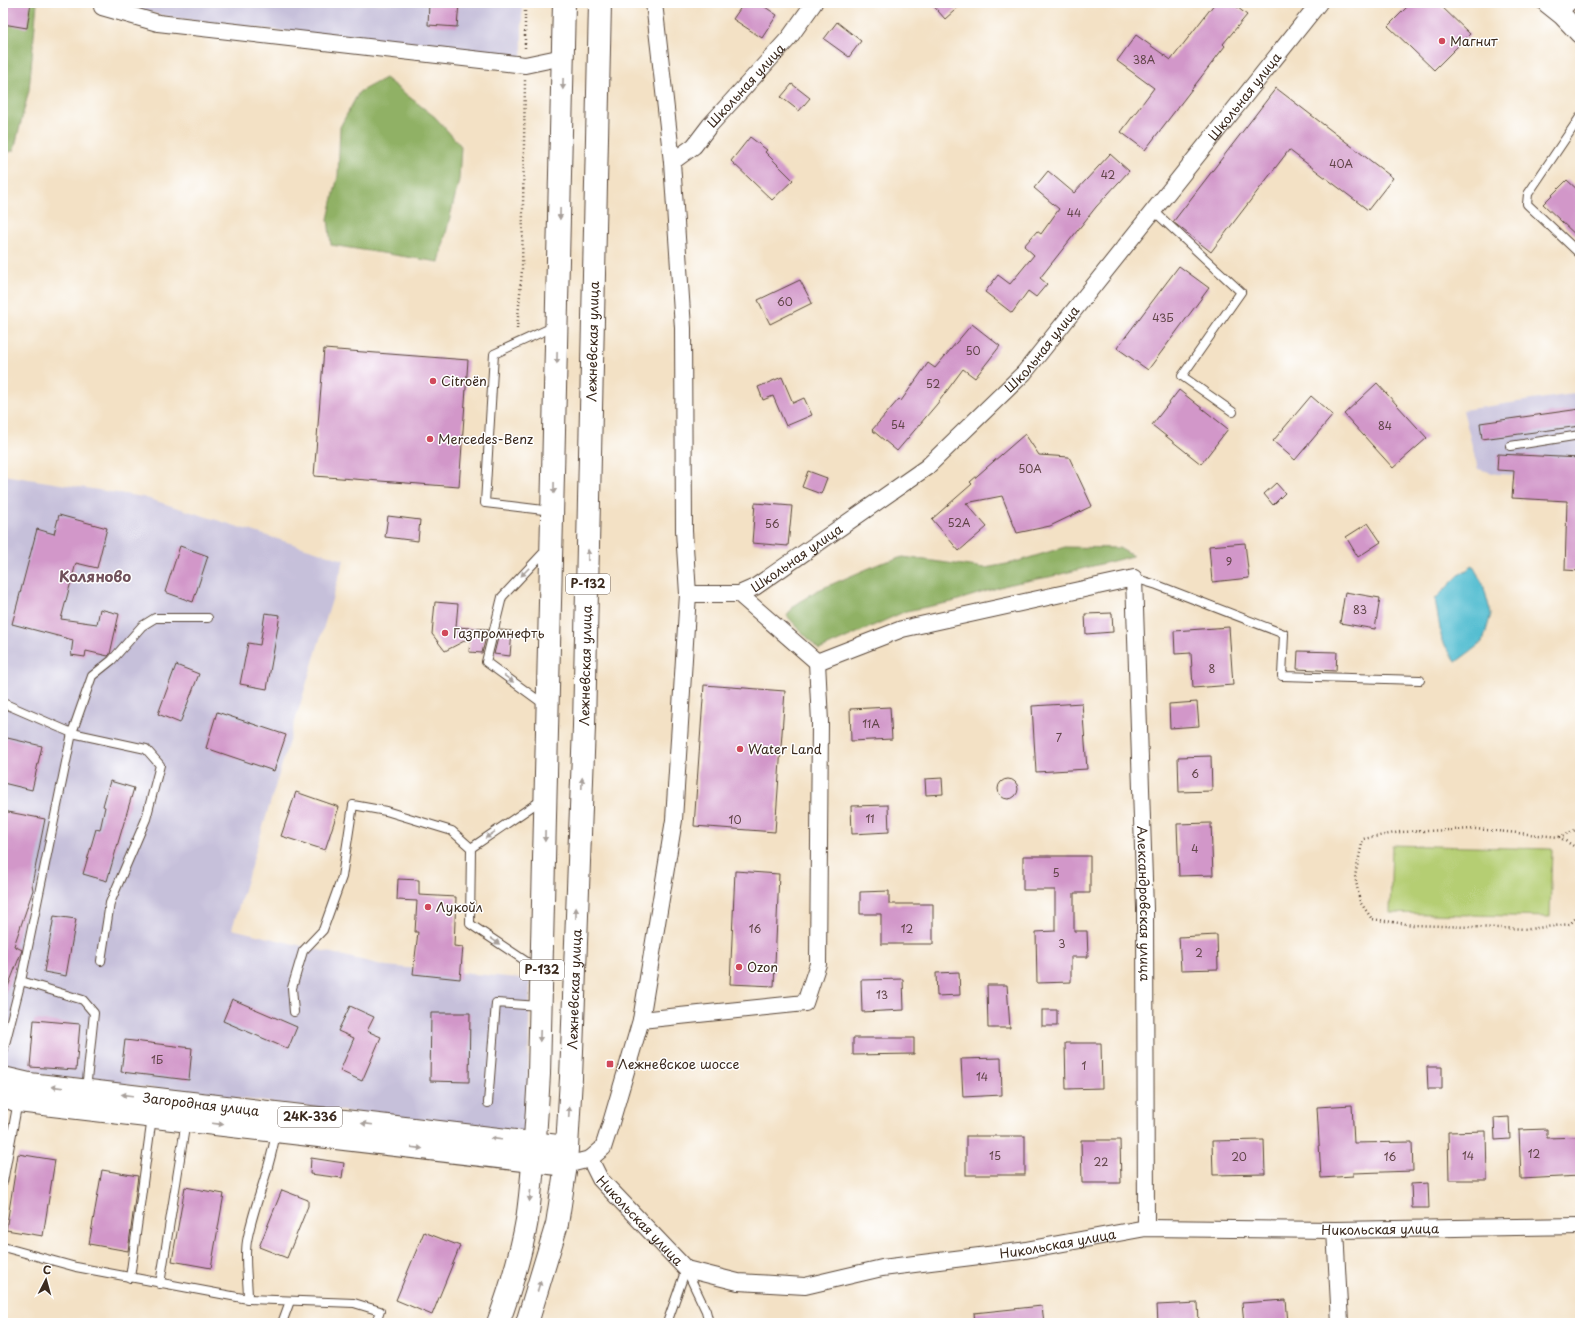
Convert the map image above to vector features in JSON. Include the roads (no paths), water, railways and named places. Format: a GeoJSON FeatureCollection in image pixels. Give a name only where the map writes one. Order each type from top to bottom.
{"type":"FeatureCollection","features":[{"type":"Feature","properties":{"kind":"main road","name":"Р-132"},"geometry":{"type":"LineString","coordinates":[[498,1323],[510,1289],[526,1222],[534,1152],[542,972],[564,3]]}},
{"type":"Feature","properties":{"kind":"main road","name":"Лежневская улица"},"geometry":{"type":"LineString","coordinates":[[527,1323],[557,1224],[566,1156],[584,726],[600,3]]}},
{"type":"Feature","properties":{"kind":"main road","name":"Загородная улица"},"geometry":{"type":"LineString","coordinates":[[3,1078],[29,1084],[566,1156]]}},
{"type":"Feature","properties":{"kind":"main road","name":"Загородная улица"},"geometry":{"type":"LineString","coordinates":[[11,1098],[152,1117],[276,1131],[534,1152]]}},
{"type":"Feature","properties":{"kind":"street"},"geometry":{"type":"LineString","coordinates":[[103,3],[102,6],[158,23],[525,65],[563,57]]}},
{"type":"Feature","properties":{"kind":"street"},"geometry":{"type":"LineString","coordinates":[[566,1156],[590,1160],[603,1148],[641,1020],[674,820],[688,594],[684,531],[683,328],[672,162],[654,3]]}},
{"type":"Feature","properties":{"kind":"street","name":"Школьная улица"},"geometry":{"type":"LineString","coordinates":[[672,162],[694,146],[710,125],[789,38],[814,3]]}},
{"type":"Feature","properties":{"kind":"street","name":"Школьная улица"},"geometry":{"type":"LineString","coordinates":[[688,594],[739,594],[755,587],[927,468],[1024,373],[1155,212],[1319,3]]}},
{"type":"Feature","properties":{"kind":"street"},"geometry":{"type":"LineString","coordinates":[[1546,3],[1568,9],[1580,34]]}},
{"type":"Feature","properties":{"kind":"street"},"geometry":{"type":"LineString","coordinates":[[816,662],[902,629],[1134,578]]}},
{"type":"Feature","properties":{"kind":"street","name":"Александровская улица"},"geometry":{"type":"LineString","coordinates":[[1134,578],[1145,909],[1146,1228]]}},
{"type":"Feature","properties":{"kind":"street"},"geometry":{"type":"LineString","coordinates":[[641,1020],[805,1003],[818,964],[820,722],[816,662],[739,594]]}},
{"type":"Feature","properties":{"kind":"street","name":"Никольская улица"},"geometry":{"type":"LineString","coordinates":[[590,1160],[600,1179],[686,1269],[738,1282],[805,1286],[882,1268],[1020,1252],[1146,1228],[1335,1230],[1580,1226]]}},
{"type":"Feature","properties":{"kind":"street"},"geometry":{"type":"LineString","coordinates":[[1335,1230],[1340,1323]]}},
{"type":"Feature","properties":{"kind":"lane"},"geometry":{"type":"LineString","coordinates":[[1580,116],[1528,194],[1527,204],[1580,254]]}},
{"type":"Feature","properties":{"kind":"lane"},"geometry":{"type":"LineString","coordinates":[[1155,212],[1241,292],[1182,376],[1233,412]]}},
{"type":"Feature","properties":{"kind":"lane"},"geometry":{"type":"LineString","coordinates":[[553,511],[486,503],[494,354],[557,325]]}},
{"type":"Feature","properties":{"kind":"lane"},"geometry":{"type":"LineString","coordinates":[[1510,446],[1580,436]]}},
{"type":"Feature","properties":{"kind":"lane"},"geometry":{"type":"LineString","coordinates":[[547,707],[486,662],[502,596],[552,544]]}},
{"type":"Feature","properties":{"kind":"lane"},"geometry":{"type":"LineString","coordinates":[[1134,578],[1157,585],[1284,634],[1282,676],[1420,680]]}},
{"type":"Feature","properties":{"kind":"lane"},"geometry":{"type":"LineString","coordinates":[[3,1052],[21,981],[72,732],[92,676],[112,660],[142,626],[155,618],[208,618]]}},
{"type":"Feature","properties":{"kind":"lane"},"geometry":{"type":"LineString","coordinates":[[3,703],[72,732],[146,749],[160,765],[146,819],[110,903],[101,961]]}},
{"type":"Feature","properties":{"kind":"lane"},"geometry":{"type":"LineString","coordinates":[[471,848],[546,797]]}},
{"type":"Feature","properties":{"kind":"lane"},"geometry":{"type":"LineString","coordinates":[[294,1012],[292,988],[303,951],[323,930],[342,877],[353,805],[386,811],[452,831],[471,848],[470,924],[542,972]]}},
{"type":"Feature","properties":{"kind":"lane"},"geometry":{"type":"LineString","coordinates":[[21,981],[83,1000],[94,1013],[86,1091]]}},
{"type":"Feature","properties":{"kind":"lane"},"geometry":{"type":"LineString","coordinates":[[488,1103],[496,1003],[541,1006]]}},
{"type":"Feature","properties":{"kind":"lane"},"geometry":{"type":"LineString","coordinates":[[3,1182],[11,1098]]}},
{"type":"Feature","properties":{"kind":"lane"},"geometry":{"type":"LineString","coordinates":[[130,1278],[152,1117]]}},
{"type":"Feature","properties":{"kind":"lane"},"geometry":{"type":"LineString","coordinates":[[160,1284],[186,1121]]}},
{"type":"Feature","properties":{"kind":"lane"},"geometry":{"type":"LineString","coordinates":[[248,1299],[247,1243],[258,1196],[273,1152],[276,1131]]}},
{"type":"Feature","properties":{"kind":"lane"},"geometry":{"type":"LineString","coordinates":[[3,1247],[76,1267],[160,1284],[248,1299],[354,1303],[380,1311],[376,1323]]}},
{"type":"Feature","properties":{"kind":"lane"},"geometry":{"type":"LineString","coordinates":[[667,1323],[686,1269]]}},
{"type":"Feature","properties":{"kind":"lane"},"geometry":{"type":"LineString","coordinates":[[686,1269],[706,1311],[709,1323]]}},
{"type":"Feature","properties":{"kind":"lane"},"geometry":{"type":"LineString","coordinates":[[282,1323],[290,1301]]}},
{"type":"Feature","properties":{"kind":"water"},"geometry":{"type":"Polygon","coordinates":[[[1473,566],[1483,584],[1491,614],[1483,642],[1456,662],[1442,641],[1435,599],[1460,574],[1473,566]]]}},
{"type":"Feature","properties":{"kind":"place","name":"Магнит"},"geometry":{"type":"Point","coordinates":[1442,41]}},
{"type":"Feature","properties":{"kind":"place","name":"Citroën"},"geometry":{"type":"Point","coordinates":[433,381]}},
{"type":"Feature","properties":{"kind":"place","name":"Mercedes-Benz"},"geometry":{"type":"Point","coordinates":[430,439]}},
{"type":"Feature","properties":{"kind":"place","name":"Газпромнефть"},"geometry":{"type":"Point","coordinates":[445,633]}},
{"type":"Feature","properties":{"kind":"place","name":"Water Land"},"geometry":{"type":"Point","coordinates":[740,749]}},
{"type":"Feature","properties":{"kind":"place","name":"Лукойл"},"geometry":{"type":"Point","coordinates":[428,907]}},
{"type":"Feature","properties":{"kind":"place","name":"Ozon"},"geometry":{"type":"Point","coordinates":[739,967]}},
{"type":"Feature","properties":{"kind":"place","name":"Лежневское шоссе"},"geometry":{"type":"Point","coordinates":[610,1064]}},
{"type":"Feature","properties":{"kind":"district","name":"Коляново"},"geometry":{"type":"Point","coordinates":[95,577]}}]}
